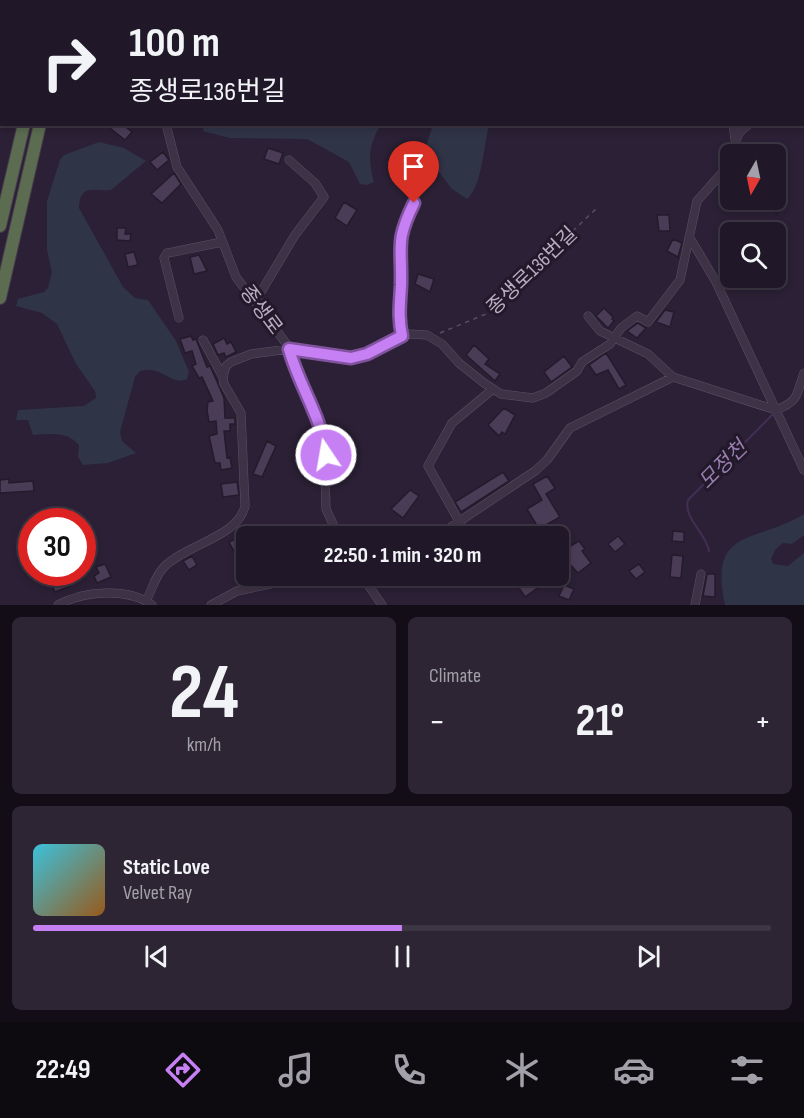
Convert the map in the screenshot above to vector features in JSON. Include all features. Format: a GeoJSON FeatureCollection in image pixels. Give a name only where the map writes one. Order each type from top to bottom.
{"type":"FeatureCollection","features":[{"type":"Feature","properties":{"kind":"highway"},"geometry":{"type":"LineString","coordinates":[[0,225],[24,126]]}},
{"type":"Feature","properties":{"kind":"highway"},"geometry":{"type":"LineString","coordinates":[[0,298],[40,126]]}},
{"type":"Feature","properties":{"kind":"street","name":"종생로"},"geometry":{"type":"LineString","coordinates":[[166,126],[177,168],[207,210],[236,277],[289,349],[294,368],[324,436],[325,501],[333,526]]}},
{"type":"Feature","properties":{"kind":"street"},"geometry":{"type":"LineString","coordinates":[[733,126],[734,144]]}},
{"type":"Feature","properties":{"kind":"street"},"geometry":{"type":"LineString","coordinates":[[735,138],[747,126]]}},
{"type":"Feature","properties":{"kind":"street"},"geometry":{"type":"LineString","coordinates":[[255,302],[295,235],[324,197],[315,183],[289,160]]}},
{"type":"Feature","properties":{"kind":"street"},"geometry":{"type":"LineString","coordinates":[[223,377],[226,366],[242,357],[289,349],[351,358],[367,354],[402,336],[427,335],[436,339],[459,363],[493,389],[517,398],[533,398],[546,393],[577,371],[582,362],[602,350],[630,319],[636,316],[648,322],[676,285],[683,271],[690,238],[689,230],[697,201],[720,175]]}},
{"type":"Feature","properties":{"kind":"street"},"geometry":{"type":"LineString","coordinates":[[402,336],[398,313],[401,284],[399,246],[403,225],[414,203]]}},
{"type":"Feature","properties":{"kind":"street"},"geometry":{"type":"LineString","coordinates":[[690,238],[708,267],[804,470]]}},
{"type":"Feature","properties":{"kind":"street"},"geometry":{"type":"LineString","coordinates":[[179,318],[164,258],[167,253],[222,242]]}},
{"type":"Feature","properties":{"kind":"street"},"geometry":{"type":"LineString","coordinates":[[588,316],[593,325],[613,339],[648,354],[673,377],[776,410],[786,406],[797,397],[804,374]]}},
{"type":"Feature","properties":{"kind":"street"},"geometry":{"type":"LineString","coordinates":[[58,605],[78,598],[118,594],[149,603],[166,565],[191,547],[233,527],[243,514],[241,413],[203,340]]}},
{"type":"Feature","properties":{"kind":"street"},"geometry":{"type":"LineString","coordinates":[[452,526],[535,471],[570,428],[673,377]]}},
{"type":"Feature","properties":{"kind":"street"},"geometry":{"type":"LineString","coordinates":[[462,526],[428,466],[452,423],[493,389]]}},
{"type":"Feature","properties":{"kind":"street"},"geometry":{"type":"LineString","coordinates":[[695,605],[701,574]]}},
{"type":"Feature","properties":{"kind":"street"},"geometry":{"type":"LineString","coordinates":[[211,605],[237,591],[261,586]]}},
{"type":"Feature","properties":{"kind":"street"},"geometry":{"type":"LineString","coordinates":[[369,586],[382,605]]}},
{"type":"Feature","properties":{"kind":"path","name":"종생로136번길"},"geometry":{"type":"LineString","coordinates":[[427,335],[455,329],[498,309],[517,284],[598,207]]}},
{"type":"Feature","properties":{"kind":"shaded area"},"geometry":{"type":"Polygon","coordinates":[[[204,126],[380,126],[370,153],[374,182],[367,185],[360,184],[349,162],[307,139],[230,138],[203,131],[204,126]]]}},
{"type":"Feature","properties":{"kind":"shaded area"},"geometry":{"type":"Polygon","coordinates":[[[433,126],[489,126],[479,175],[467,199],[452,189],[429,159],[426,146],[433,126]]]}},
{"type":"Feature","properties":{"kind":"shaded area"},"geometry":{"type":"Polygon","coordinates":[[[99,142],[124,148],[146,161],[111,190],[86,191],[82,194],[79,208],[123,287],[135,298],[148,300],[176,341],[189,372],[187,379],[181,381],[154,370],[140,371],[135,377],[120,432],[122,441],[136,453],[108,463],[83,465],[78,457],[79,445],[69,437],[58,434],[33,435],[28,420],[16,420],[18,410],[84,406],[96,398],[95,391],[76,364],[57,324],[42,313],[16,306],[18,299],[44,292],[48,288],[52,272],[47,250],[47,201],[60,160],[64,155],[99,142]]]}},
{"type":"Feature","properties":{"kind":"shaded area"},"geometry":{"type":"Polygon","coordinates":[[[804,514],[804,535],[792,544],[783,543],[775,550],[771,559],[773,564],[788,566],[804,553],[804,605],[725,605],[722,580],[723,562],[730,549],[740,541],[804,514]]]}},
{"type":"Feature","properties":{"kind":"building"},"geometry":{"type":"Polygon","coordinates":[[[124,126],[132,132],[125,140],[110,128],[124,126]]]}},
{"type":"Feature","properties":{"kind":"building"},"geometry":{"type":"Polygon","coordinates":[[[268,148],[283,153],[279,164],[264,159],[268,148]]]}},
{"type":"Feature","properties":{"kind":"building"},"geometry":{"type":"Polygon","coordinates":[[[163,152],[169,160],[157,170],[150,162],[163,152]]]}},
{"type":"Feature","properties":{"kind":"building"},"geometry":{"type":"Polygon","coordinates":[[[389,160],[405,160],[406,174],[390,175],[389,160]]]}},
{"type":"Feature","properties":{"kind":"building"},"geometry":{"type":"Polygon","coordinates":[[[174,173],[181,184],[162,203],[151,194],[174,173]]]}},
{"type":"Feature","properties":{"kind":"building"},"geometry":{"type":"Polygon","coordinates":[[[344,202],[357,210],[347,226],[335,218],[344,202]]]}},
{"type":"Feature","properties":{"kind":"building"},"geometry":{"type":"Polygon","coordinates":[[[657,215],[669,215],[670,231],[659,231],[657,215]]]}},
{"type":"Feature","properties":{"kind":"building"},"geometry":{"type":"Polygon","coordinates":[[[117,228],[126,228],[125,234],[131,234],[130,241],[117,240],[117,228]]]}},
{"type":"Feature","properties":{"kind":"building"},"geometry":{"type":"Polygon","coordinates":[[[673,239],[682,243],[678,257],[667,251],[673,239]]]}},
{"type":"Feature","properties":{"kind":"building"},"geometry":{"type":"Polygon","coordinates":[[[134,252],[138,265],[128,267],[125,254],[134,252]]]}},
{"type":"Feature","properties":{"kind":"building"},"geometry":{"type":"Polygon","coordinates":[[[199,255],[207,271],[194,274],[190,257],[199,255]]]}},
{"type":"Feature","properties":{"kind":"building"},"geometry":{"type":"Polygon","coordinates":[[[418,274],[434,279],[430,292],[415,284],[418,274]]]}},
{"type":"Feature","properties":{"kind":"building"},"geometry":{"type":"Polygon","coordinates":[[[604,308],[614,321],[608,328],[596,316],[604,308]]]}},
{"type":"Feature","properties":{"kind":"building"},"geometry":{"type":"Polygon","coordinates":[[[665,310],[674,312],[670,327],[656,322],[665,310]]]}},
{"type":"Feature","properties":{"kind":"building"},"geometry":{"type":"Polygon","coordinates":[[[638,323],[646,328],[637,338],[627,331],[638,323]]]}},
{"type":"Feature","properties":{"kind":"building"},"geometry":{"type":"Polygon","coordinates":[[[191,336],[193,340],[196,339],[207,367],[210,366],[224,398],[225,418],[235,418],[235,424],[230,424],[230,431],[224,431],[227,458],[230,457],[232,468],[221,470],[220,463],[215,463],[209,436],[217,434],[216,421],[209,422],[207,410],[208,402],[213,401],[202,377],[199,378],[192,366],[196,364],[192,351],[185,353],[180,339],[191,336]]]}},
{"type":"Feature","properties":{"kind":"building"},"geometry":{"type":"Polygon","coordinates":[[[224,338],[227,344],[231,342],[236,352],[226,357],[224,353],[218,355],[213,344],[224,338]]]}},
{"type":"Feature","properties":{"kind":"building"},"geometry":{"type":"Polygon","coordinates":[[[474,345],[489,359],[485,364],[500,374],[495,381],[466,355],[474,345]]]}},
{"type":"Feature","properties":{"kind":"building"},"geometry":{"type":"Polygon","coordinates":[[[606,353],[626,385],[619,389],[608,370],[596,375],[589,365],[606,353]]]}},
{"type":"Feature","properties":{"kind":"building"},"geometry":{"type":"Polygon","coordinates":[[[564,356],[572,367],[551,382],[544,372],[564,356]]]}},
{"type":"Feature","properties":{"kind":"building"},"geometry":{"type":"Polygon","coordinates":[[[504,408],[515,415],[505,434],[502,432],[499,436],[488,425],[504,408]]]}},
{"type":"Feature","properties":{"kind":"building"},"geometry":{"type":"Polygon","coordinates":[[[267,441],[276,446],[262,477],[253,474],[267,441]]]}},
{"type":"Feature","properties":{"kind":"building"},"geometry":{"type":"Polygon","coordinates":[[[503,472],[509,481],[461,512],[455,502],[503,472]]]}},
{"type":"Feature","properties":{"kind":"building"},"geometry":{"type":"Polygon","coordinates":[[[547,476],[555,488],[546,494],[560,517],[544,526],[537,526],[527,509],[542,500],[533,484],[547,476]]]}},
{"type":"Feature","properties":{"kind":"building"},"geometry":{"type":"Polygon","coordinates":[[[9,479],[9,483],[33,481],[34,491],[0,493],[0,480],[9,479]]]}},
{"type":"Feature","properties":{"kind":"building"},"geometry":{"type":"Polygon","coordinates":[[[237,482],[239,495],[223,497],[221,484],[237,482]]]}},
{"type":"Feature","properties":{"kind":"building"},"geometry":{"type":"Polygon","coordinates":[[[410,490],[419,496],[403,518],[391,509],[410,490]]]}},
{"type":"Feature","properties":{"kind":"building"},"geometry":{"type":"Polygon","coordinates":[[[673,531],[684,532],[684,542],[672,541],[673,531]]]}},
{"type":"Feature","properties":{"kind":"building"},"geometry":{"type":"Polygon","coordinates":[[[618,536],[625,544],[615,552],[608,544],[618,536]]]}},
{"type":"Feature","properties":{"kind":"building"},"geometry":{"type":"Polygon","coordinates":[[[236,539],[236,555],[229,542],[236,539]]]}},
{"type":"Feature","properties":{"kind":"building"},"geometry":{"type":"Polygon","coordinates":[[[579,541],[585,549],[582,551],[591,563],[578,573],[569,564],[569,547],[579,541]]]}},
{"type":"Feature","properties":{"kind":"building"},"geometry":{"type":"Polygon","coordinates":[[[672,555],[683,556],[681,578],[670,577],[672,555]]]}},
{"type":"Feature","properties":{"kind":"building"},"geometry":{"type":"Polygon","coordinates":[[[192,556],[197,565],[189,570],[183,561],[192,556]]]}},
{"type":"Feature","properties":{"kind":"building"},"geometry":{"type":"Polygon","coordinates":[[[105,564],[111,577],[97,583],[96,575],[99,573],[96,567],[105,564]]]}},
{"type":"Feature","properties":{"kind":"building"},"geometry":{"type":"Polygon","coordinates":[[[639,564],[645,572],[636,579],[629,571],[639,564]]]}},
{"type":"Feature","properties":{"kind":"building"},"geometry":{"type":"Polygon","coordinates":[[[707,574],[715,574],[715,597],[703,596],[707,574]]]}},
{"type":"Feature","properties":{"kind":"building"},"geometry":{"type":"Polygon","coordinates":[[[52,586],[68,587],[55,592],[52,586]]]}},
{"type":"Feature","properties":{"kind":"building"},"geometry":{"type":"Polygon","coordinates":[[[522,586],[540,586],[525,597],[519,588],[522,586]]]}},
{"type":"Feature","properties":{"kind":"building"},"geometry":{"type":"Polygon","coordinates":[[[564,586],[574,589],[569,600],[559,596],[564,586]]]}},
{"type":"Feature","properties":{"kind":"waterway","name":"모정천"},"geometry":{"type":"LineString","coordinates":[[709,551],[689,513],[688,500],[772,415]]}},
{"type":"Feature","properties":{"kind":"route"},"geometry":{"type":"LineString","coordinates":[[326,455],[324,436],[294,368],[289,349],[351,358],[367,354],[402,336],[398,313],[401,284],[399,246],[403,225],[414,203]]}}]}
